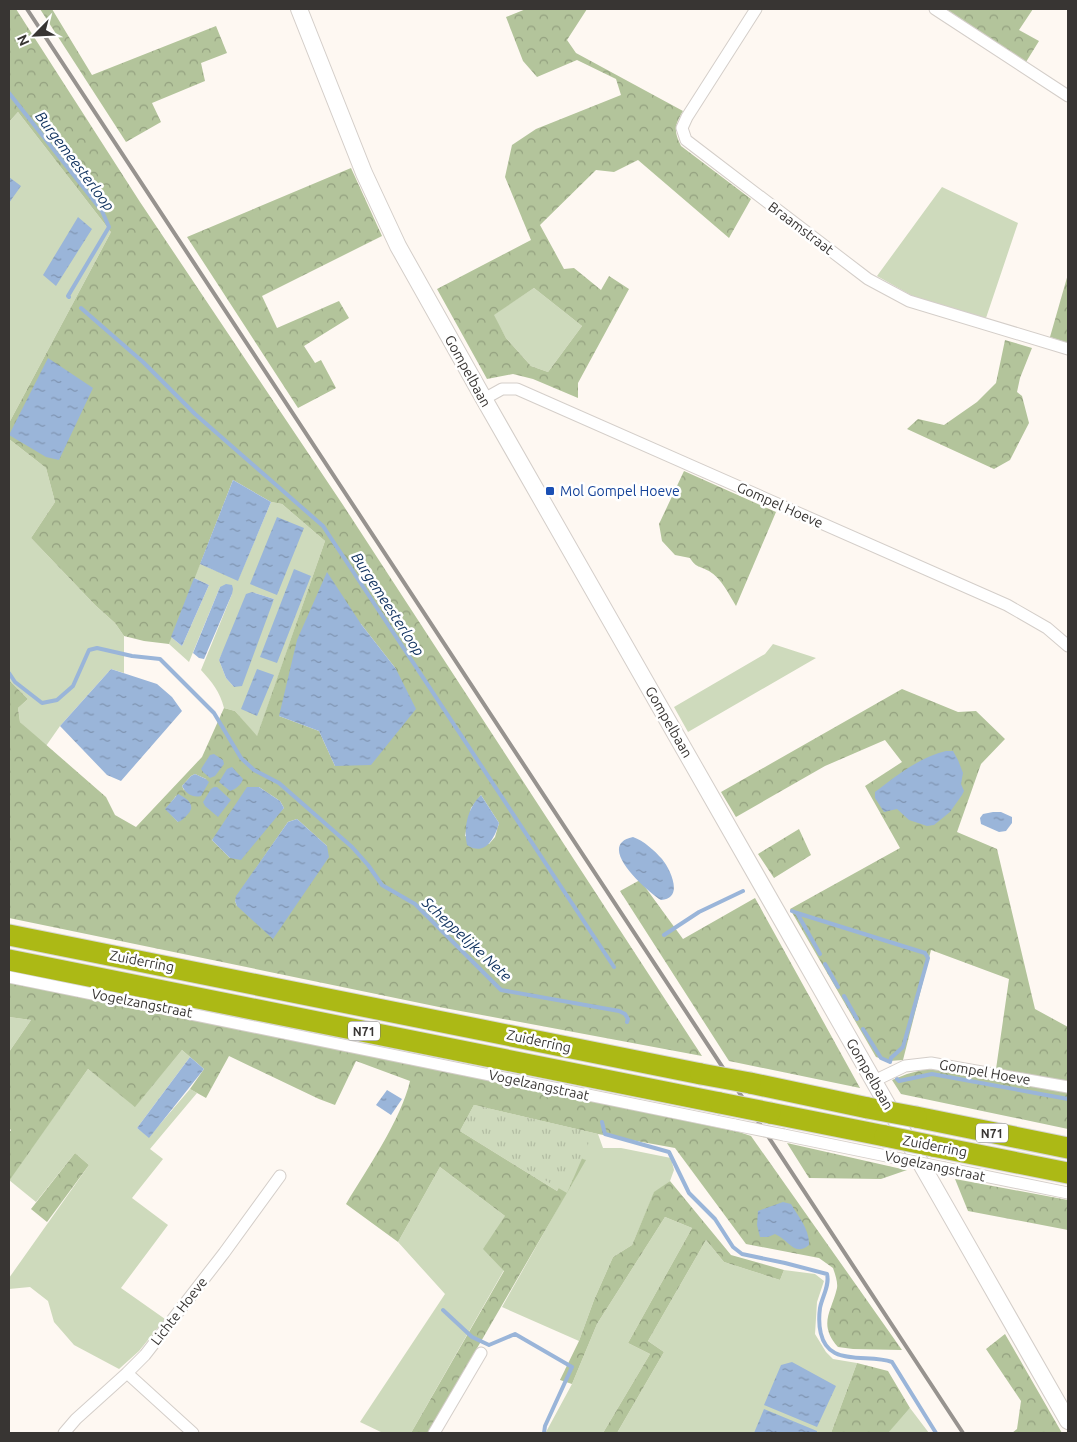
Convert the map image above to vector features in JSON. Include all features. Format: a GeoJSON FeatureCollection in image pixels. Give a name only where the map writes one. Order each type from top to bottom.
{"type":"FeatureCollection","features":[{"type":"Feature","properties":{"kind":"highway","name":"Zuiderring"},"geometry":{"type":"LineString","coordinates":[[9,935],[1068,1148]]}},
{"type":"Feature","properties":{"kind":"highway","name":"Zuiderring"},"geometry":{"type":"LineString","coordinates":[[9,960],[1068,1173]]}},
{"type":"Feature","properties":{"kind":"street","name":"Gompelbaan"},"geometry":{"type":"LineString","coordinates":[[299,9],[364,172],[398,246],[1068,1421]]}},
{"type":"Feature","properties":{"kind":"street","name":"Braamstraat"},"geometry":{"type":"LineString","coordinates":[[756,9],[687,117],[682,128],[686,140],[868,279],[909,301],[1068,350]]}},
{"type":"Feature","properties":{"kind":"street"},"geometry":{"type":"LineString","coordinates":[[934,9],[1068,96]]}},
{"type":"Feature","properties":{"kind":"street","name":"Gompel Hoeve"},"geometry":{"type":"LineString","coordinates":[[484,399],[502,389],[517,389],[1007,605],[1048,628],[1068,646]]}},
{"type":"Feature","properties":{"kind":"street","name":"Vogelzangstraat"},"geometry":{"type":"LineString","coordinates":[[9,977],[1068,1193]]}},
{"type":"Feature","properties":{"kind":"street","name":"Gompel Hoeve"},"geometry":{"type":"LineString","coordinates":[[874,1081],[905,1066],[931,1063],[1068,1087]]}},
{"type":"Feature","properties":{"kind":"street","name":"Lichte Hoeve"},"geometry":{"type":"LineString","coordinates":[[64,1433],[127,1373],[164,1332],[280,1176]]}},
{"type":"Feature","properties":{"kind":"street"},"geometry":{"type":"LineString","coordinates":[[434,1433],[481,1353]]}},
{"type":"Feature","properties":{"kind":"street"},"geometry":{"type":"LineString","coordinates":[[127,1373],[193,1433]]}},
{"type":"Feature","properties":{"kind":"green space"},"geometry":{"type":"Polygon","coordinates":[[[9,9],[16,9],[140,202],[343,505],[702,1056],[439,1007],[9,918],[9,680],[28,699],[18,708],[20,722],[106,797],[115,815],[136,827],[202,757],[224,708],[235,711],[257,736],[325,541],[282,504],[271,502],[233,480],[169,644],[124,636],[115,623],[95,605],[31,538],[55,502],[46,468],[9,439],[9,423],[111,232],[18,112],[9,122],[9,9]],[[361,624],[279,716],[319,731],[335,766],[396,669],[361,624]],[[195,774],[182,786],[184,790],[206,779],[195,774]],[[259,787],[212,840],[230,858],[284,808],[280,801],[259,787]],[[481,795],[471,808],[465,836],[489,844],[495,837],[499,823],[481,795]],[[176,796],[166,809],[178,822],[176,796]],[[297,819],[288,822],[235,901],[237,906],[327,846],[297,819]]]}},
{"type":"Feature","properties":{"kind":"green space"},"geometry":{"type":"Polygon","coordinates":[[[40,9],[52,9],[92,75],[216,26],[227,53],[201,63],[205,81],[152,103],[161,122],[126,142],[40,9]]]}},
{"type":"Feature","properties":{"kind":"green space"},"geometry":{"type":"Polygon","coordinates":[[[526,9],[587,9],[567,40],[576,53],[683,111],[676,128],[681,146],[751,199],[729,238],[638,160],[614,172],[596,170],[540,225],[564,269],[574,268],[601,290],[609,276],[629,289],[578,383],[578,398],[533,379],[513,374],[487,379],[437,289],[531,240],[505,177],[512,145],[536,129],[621,95],[616,79],[577,60],[537,77],[523,61],[506,17],[526,9]],[[534,288],[494,315],[506,338],[531,366],[548,372],[582,326],[534,288]]]}},
{"type":"Feature","properties":{"kind":"green space"},"geometry":{"type":"Polygon","coordinates":[[[946,9],[1033,9],[1019,30],[1039,41],[1026,62],[946,9]]]}},
{"type":"Feature","properties":{"kind":"green space"},"geometry":{"type":"Polygon","coordinates":[[[18,112],[111,232],[9,423],[9,122],[18,112]]]}},
{"type":"Feature","properties":{"kind":"green space"},"geometry":{"type":"Polygon","coordinates":[[[351,168],[382,236],[262,296],[277,328],[339,301],[349,318],[304,346],[315,363],[321,360],[336,388],[298,408],[187,237],[351,168]]]}},
{"type":"Feature","properties":{"kind":"green space"},"geometry":{"type":"Polygon","coordinates":[[[942,187],[1018,223],[986,318],[916,298],[877,276],[942,187]]]}},
{"type":"Feature","properties":{"kind":"green space"},"geometry":{"type":"Polygon","coordinates":[[[1068,274],[1068,343],[1050,337],[1068,274]]]}},
{"type":"Feature","properties":{"kind":"green space"},"geometry":{"type":"Polygon","coordinates":[[[534,288],[582,326],[548,372],[531,366],[506,338],[493,315],[534,288]]]}},
{"type":"Feature","properties":{"kind":"green space"},"geometry":{"type":"Polygon","coordinates":[[[1005,340],[1032,348],[1020,378],[1017,392],[1022,396],[1029,423],[1010,460],[994,469],[907,429],[918,419],[944,425],[977,402],[996,383],[1005,340]]]}},
{"type":"Feature","properties":{"kind":"green space"},"geometry":{"type":"Polygon","coordinates":[[[9,439],[46,468],[55,502],[31,538],[95,605],[115,623],[124,636],[124,673],[111,669],[60,726],[46,746],[20,722],[18,708],[28,699],[9,680],[9,439]]]}},
{"type":"Feature","properties":{"kind":"green space"},"geometry":{"type":"Polygon","coordinates":[[[684,471],[776,512],[736,606],[714,574],[696,565],[690,558],[675,555],[662,541],[659,524],[684,471]]]}},
{"type":"Feature","properties":{"kind":"green space"},"geometry":{"type":"Polygon","coordinates":[[[271,502],[282,504],[325,541],[257,737],[235,711],[224,708],[215,688],[201,670],[232,594],[220,587],[189,662],[169,644],[171,637],[182,646],[209,585],[194,578],[200,564],[238,580],[271,502]],[[252,592],[219,660],[226,678],[234,687],[274,599],[252,592]]]}},
{"type":"Feature","properties":{"kind":"green space"},"geometry":{"type":"Polygon","coordinates":[[[773,644],[816,658],[688,732],[674,707],[765,654],[773,644]]]}},
{"type":"Feature","properties":{"kind":"green space"},"geometry":{"type":"Polygon","coordinates":[[[902,689],[958,712],[976,711],[1005,739],[981,764],[957,832],[997,849],[1035,1009],[1068,1027],[1068,1081],[996,1069],[1009,979],[931,950],[903,1060],[889,1061],[876,1057],[790,909],[900,848],[865,786],[902,762],[885,740],[825,766],[736,817],[721,792],[902,689]]]}},
{"type":"Feature","properties":{"kind":"green space"},"geometry":{"type":"Polygon","coordinates":[[[799,829],[811,855],[774,878],[758,854],[799,829]]]}},
{"type":"Feature","properties":{"kind":"green space"},"geometry":{"type":"Polygon","coordinates":[[[640,880],[683,939],[755,898],[860,1088],[729,1061],[620,891],[640,880]]]}},
{"type":"Feature","properties":{"kind":"green space"},"geometry":{"type":"Polygon","coordinates":[[[9,983],[290,1038],[751,1136],[902,1350],[838,1347],[832,1339],[827,1325],[837,1288],[833,1268],[819,1258],[746,1244],[675,1148],[598,1134],[474,1105],[460,1131],[557,1191],[575,1156],[586,1160],[428,1433],[411,1433],[504,1271],[483,1249],[505,1216],[440,1167],[398,1242],[346,1204],[391,1128],[406,1096],[410,1081],[356,1061],[335,1105],[229,1056],[206,1098],[190,1089],[204,1069],[182,1050],[135,1107],[88,1069],[9,1181],[9,1133],[11,1130],[9,1128],[9,1052],[31,1020],[9,1017],[9,983]]]}},
{"type":"Feature","properties":{"kind":"green space"},"geometry":{"type":"Polygon","coordinates":[[[9,1017],[31,1020],[9,1052],[9,1017]]]}},
{"type":"Feature","properties":{"kind":"green space"},"geometry":{"type":"Polygon","coordinates":[[[182,1050],[190,1057],[137,1128],[149,1137],[190,1089],[197,1093],[150,1149],[163,1159],[132,1198],[168,1225],[121,1288],[165,1319],[139,1351],[119,1369],[74,1345],[54,1322],[48,1301],[30,1287],[9,1289],[9,1278],[89,1165],[75,1153],[36,1202],[9,1180],[88,1069],[135,1106],[182,1050]]]}},
{"type":"Feature","properties":{"kind":"green space"},"geometry":{"type":"Polygon","coordinates":[[[926,1069],[1068,1093],[1068,1129],[901,1094],[892,1080],[926,1069]]]}},
{"type":"Feature","properties":{"kind":"green space"},"geometry":{"type":"Polygon","coordinates":[[[474,1105],[598,1134],[603,1148],[621,1148],[671,1158],[674,1170],[670,1181],[654,1193],[632,1245],[613,1257],[579,1341],[502,1307],[585,1160],[575,1156],[557,1191],[460,1131],[474,1105]]]}},
{"type":"Feature","properties":{"kind":"green space"},"geometry":{"type":"Polygon","coordinates":[[[474,1105],[593,1133],[567,1193],[460,1131],[474,1105]]]}},
{"type":"Feature","properties":{"kind":"green space"},"geometry":{"type":"Polygon","coordinates":[[[787,1143],[907,1170],[881,1179],[809,1178],[787,1143]]]}},
{"type":"Feature","properties":{"kind":"green space"},"geometry":{"type":"Polygon","coordinates":[[[75,1153],[89,1165],[47,1222],[31,1209],[75,1153]]]}},
{"type":"Feature","properties":{"kind":"green space"},"geometry":{"type":"Polygon","coordinates":[[[440,1167],[505,1216],[504,1270],[411,1433],[383,1433],[360,1422],[445,1294],[398,1242],[440,1167]]]}},
{"type":"Feature","properties":{"kind":"green space"},"geometry":{"type":"Polygon","coordinates":[[[955,1179],[1068,1200],[1068,1230],[968,1211],[955,1179]]]}},
{"type":"Feature","properties":{"kind":"green space"},"geometry":{"type":"Polygon","coordinates":[[[670,1181],[731,1255],[784,1270],[780,1280],[724,1262],[706,1240],[648,1341],[664,1352],[617,1433],[603,1433],[650,1354],[628,1343],[692,1228],[665,1217],[597,1324],[572,1384],[560,1380],[579,1341],[613,1257],[632,1245],[654,1192],[670,1181]]]}},
{"type":"Feature","properties":{"kind":"green space"},"geometry":{"type":"Polygon","coordinates":[[[665,1217],[692,1228],[628,1343],[650,1354],[603,1433],[546,1432],[572,1384],[597,1324],[665,1217]]]}},
{"type":"Feature","properties":{"kind":"green space"},"geometry":{"type":"Polygon","coordinates":[[[706,1240],[724,1262],[780,1280],[784,1270],[815,1274],[824,1281],[817,1302],[815,1334],[826,1352],[833,1359],[857,1363],[831,1433],[617,1433],[664,1352],[648,1341],[706,1240]]]}},
{"type":"Feature","properties":{"kind":"green space"},"geometry":{"type":"Polygon","coordinates":[[[1005,1334],[1062,1433],[1012,1433],[1017,1429],[1021,1401],[986,1349],[1005,1334]]]}},
{"type":"Feature","properties":{"kind":"green space"},"geometry":{"type":"Polygon","coordinates":[[[857,1363],[888,1371],[910,1408],[888,1433],[831,1433],[857,1363]]]}},
{"type":"Feature","properties":{"kind":"green space"},"geometry":{"type":"Polygon","coordinates":[[[910,1408],[929,1433],[888,1433],[889,1431],[910,1408]]]}},
{"type":"Feature","properties":{"kind":"water"},"geometry":{"type":"Polygon","coordinates":[[[9,177],[21,186],[9,203],[9,177]]]}},
{"type":"Feature","properties":{"kind":"water"},"geometry":{"type":"Polygon","coordinates":[[[78,217],[92,229],[56,286],[43,275],[78,217]]]}},
{"type":"Feature","properties":{"kind":"water"},"geometry":{"type":"Polygon","coordinates":[[[48,358],[93,388],[59,460],[46,457],[9,435],[48,358]]]}},
{"type":"Feature","properties":{"kind":"water"},"geometry":{"type":"Polygon","coordinates":[[[233,480],[271,502],[238,581],[200,564],[233,480]]]}},
{"type":"Feature","properties":{"kind":"water"},"geometry":{"type":"Polygon","coordinates":[[[277,517],[304,528],[277,595],[250,584],[277,517]]]}},
{"type":"Feature","properties":{"kind":"water"},"geometry":{"type":"Polygon","coordinates":[[[294,569],[311,576],[277,663],[260,657],[294,569]]]}},
{"type":"Feature","properties":{"kind":"water"},"geometry":{"type":"Polygon","coordinates":[[[327,572],[361,624],[396,669],[416,709],[371,765],[335,766],[319,731],[279,716],[297,640],[327,572]]]}},
{"type":"Feature","properties":{"kind":"water"},"geometry":{"type":"Polygon","coordinates":[[[194,578],[209,585],[182,646],[171,637],[194,578]]]}},
{"type":"Feature","properties":{"kind":"water"},"geometry":{"type":"Polygon","coordinates":[[[226,584],[232,585],[232,594],[204,659],[199,658],[193,653],[220,587],[226,584]]]}},
{"type":"Feature","properties":{"kind":"water"},"geometry":{"type":"Polygon","coordinates":[[[252,592],[274,599],[242,686],[234,687],[226,678],[219,660],[246,594],[252,592]]]}},
{"type":"Feature","properties":{"kind":"water"},"geometry":{"type":"Polygon","coordinates":[[[111,669],[157,684],[172,697],[182,711],[121,781],[107,775],[60,726],[111,669]]]}},
{"type":"Feature","properties":{"kind":"water"},"geometry":{"type":"Polygon","coordinates":[[[257,669],[274,675],[257,716],[241,709],[257,669]]]}},
{"type":"Feature","properties":{"kind":"water"},"geometry":{"type":"Polygon","coordinates":[[[946,751],[953,751],[963,773],[961,784],[964,791],[950,812],[934,825],[927,826],[909,820],[897,809],[884,812],[875,798],[875,792],[918,762],[946,751]]]}},
{"type":"Feature","properties":{"kind":"water"},"geometry":{"type":"Polygon","coordinates":[[[214,754],[223,760],[224,764],[215,776],[210,778],[201,769],[210,755],[214,754]]]}},
{"type":"Feature","properties":{"kind":"water"},"geometry":{"type":"Polygon","coordinates":[[[232,767],[243,779],[238,786],[230,791],[219,782],[227,769],[232,767]]]}},
{"type":"Feature","properties":{"kind":"water"},"geometry":{"type":"Polygon","coordinates":[[[195,774],[209,782],[201,796],[190,795],[182,786],[195,774]]]}},
{"type":"Feature","properties":{"kind":"water"},"geometry":{"type":"Polygon","coordinates":[[[214,787],[217,787],[231,800],[218,817],[203,802],[214,787]]]}},
{"type":"Feature","properties":{"kind":"water"},"geometry":{"type":"Polygon","coordinates":[[[247,787],[259,787],[280,801],[284,808],[241,860],[230,858],[212,840],[247,787]]]}},
{"type":"Feature","properties":{"kind":"water"},"geometry":{"type":"Polygon","coordinates":[[[178,794],[190,802],[191,808],[188,814],[178,822],[165,809],[178,794]]]}},
{"type":"Feature","properties":{"kind":"water"},"geometry":{"type":"Polygon","coordinates":[[[481,795],[499,823],[492,840],[479,849],[467,845],[466,825],[473,805],[481,795]]]}},
{"type":"Feature","properties":{"kind":"water"},"geometry":{"type":"Polygon","coordinates":[[[1001,812],[1012,817],[1012,823],[1006,831],[999,832],[981,824],[980,818],[983,814],[1001,812]]]}},
{"type":"Feature","properties":{"kind":"water"},"geometry":{"type":"Polygon","coordinates":[[[297,819],[327,846],[329,857],[273,939],[237,906],[236,896],[288,822],[297,819]]]}},
{"type":"Feature","properties":{"kind":"water"},"geometry":{"type":"Polygon","coordinates":[[[633,837],[649,846],[669,870],[674,883],[674,889],[672,895],[668,898],[661,900],[645,887],[627,868],[621,858],[619,849],[622,842],[633,837]]]}},
{"type":"Feature","properties":{"kind":"water"},"geometry":{"type":"Polygon","coordinates":[[[190,1057],[204,1069],[149,1138],[137,1128],[190,1057]]]}},
{"type":"Feature","properties":{"kind":"water"},"geometry":{"type":"Polygon","coordinates":[[[387,1090],[402,1099],[391,1115],[376,1105],[387,1090]]]}},
{"type":"Feature","properties":{"kind":"water"},"geometry":{"type":"Polygon","coordinates":[[[783,1202],[791,1204],[806,1229],[809,1245],[804,1248],[795,1248],[775,1234],[768,1237],[760,1237],[757,1225],[758,1211],[783,1202]]]}},
{"type":"Feature","properties":{"kind":"water"},"geometry":{"type":"Polygon","coordinates":[[[792,1362],[836,1386],[817,1427],[764,1405],[781,1365],[792,1362]]]}},
{"type":"Feature","properties":{"kind":"water"},"geometry":{"type":"Polygon","coordinates":[[[764,1409],[817,1431],[817,1433],[754,1433],[764,1409]]]}},
{"type":"Feature","properties":{"kind":"waterway","name":"Burgemeesterloop"},"geometry":{"type":"LineString","coordinates":[[9,93],[102,211],[109,227],[69,297]]}},
{"type":"Feature","properties":{"kind":"waterway","name":"Burgemeesterloop"},"geometry":{"type":"LineString","coordinates":[[81,308],[143,362],[195,414],[323,526],[614,967]]}},
{"type":"Feature","properties":{"kind":"waterway","name":"Scheppelijke Nete"},"geometry":{"type":"LineString","coordinates":[[9,673],[15,682],[42,703],[57,700],[73,686],[89,650],[97,648],[132,656],[160,659],[214,713],[241,758],[254,770],[279,783],[352,847],[382,885],[415,904],[501,990],[619,1011],[625,1014],[628,1019],[627,1022]]}},
{"type":"Feature","properties":{"kind":"waterway","name":"Burgemeesterloop"},"geometry":{"type":"LineString","coordinates":[[664,935],[699,912],[743,891]]}},
{"type":"Feature","properties":{"kind":"waterway","name":"Burgemeesterloop"},"geometry":{"type":"LineString","coordinates":[[792,911],[797,913],[820,954]]}},
{"type":"Feature","properties":{"kind":"waterway"},"geometry":{"type":"LineString","coordinates":[[797,913],[925,953],[928,958],[903,1047],[891,1058],[890,1062],[881,1058],[863,1029]]}},
{"type":"Feature","properties":{"kind":"waterway","name":"Burgemeesterloop"},"geometry":{"type":"LineString","coordinates":[[825,964],[838,987]]}},
{"type":"Feature","properties":{"kind":"waterway","name":"Burgemeesterloop"},"geometry":{"type":"LineString","coordinates":[[844,996],[857,1019]]}},
{"type":"Feature","properties":{"kind":"waterway","name":"Burgemeesterloop"},"geometry":{"type":"LineString","coordinates":[[897,1079],[899,1081],[932,1074],[1068,1099]]}},
{"type":"Feature","properties":{"kind":"waterway","name":"Scheppelijke Nete"},"geometry":{"type":"LineString","coordinates":[[602,1122],[605,1134],[669,1152],[689,1193],[715,1219],[733,1247],[742,1254],[827,1274],[827,1287],[820,1308],[819,1320],[821,1333],[826,1345],[835,1353],[841,1355],[892,1362],[936,1433]]}},
{"type":"Feature","properties":{"kind":"waterway"},"geometry":{"type":"LineString","coordinates":[[443,1310],[472,1337],[489,1345],[515,1334],[572,1367],[545,1426],[544,1433]]}},
{"type":"Feature","properties":{"kind":"railway"},"geometry":{"type":"LineString","coordinates":[[27,9],[963,1433]]}},
{"type":"Feature","properties":{"kind":"place","name":"Mol Gompel Hoeve"},"geometry":{"type":"Point","coordinates":[550,491]}}]}
